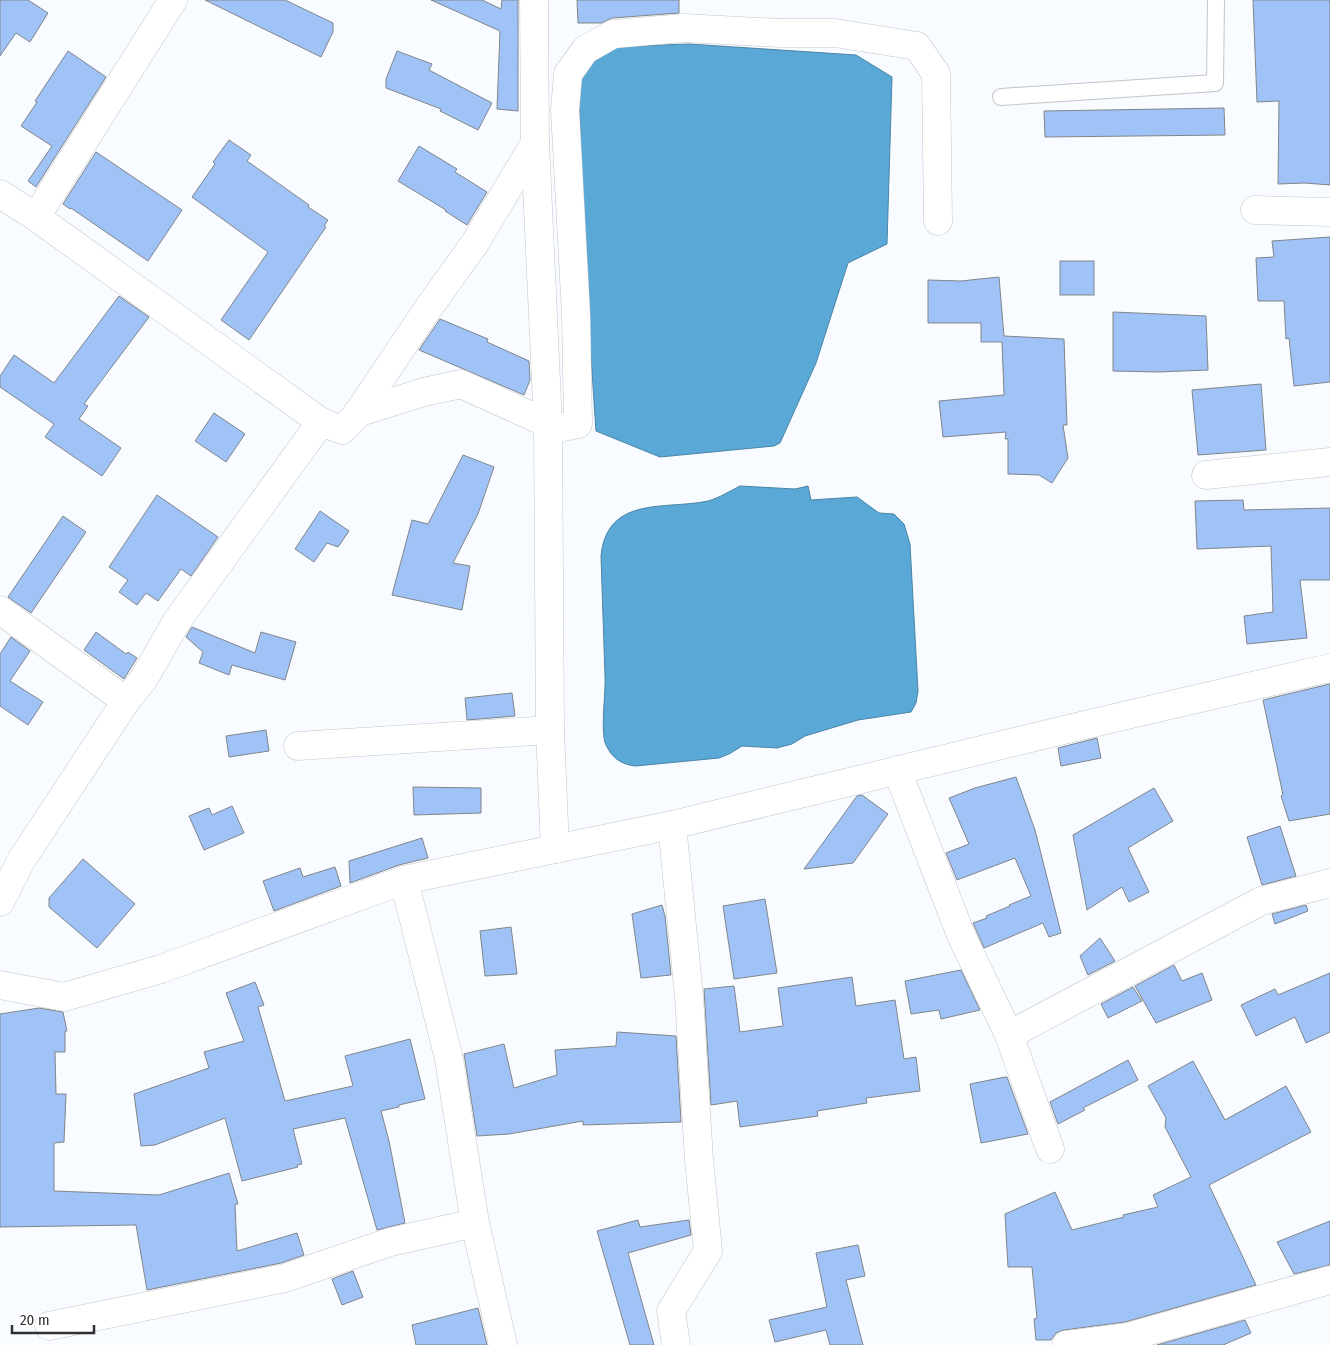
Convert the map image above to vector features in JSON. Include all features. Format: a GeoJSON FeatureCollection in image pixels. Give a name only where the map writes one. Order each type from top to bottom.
{"type":"FeatureCollection","features":[{"type":"Feature","properties":{"kind":"street"},"geometry":{"type":"LineString","coordinates":[[36,217],[173,0]]}},
{"type":"Feature","properties":{"kind":"street"},"geometry":{"type":"LineString","coordinates":[[534,0],[535,143],[548,424],[550,730],[555,848]]}},
{"type":"Feature","properties":{"kind":"street"},"geometry":{"type":"LineString","coordinates":[[357,413],[424,392],[461,384],[558,428],[578,424],[576,315],[565,110],[568,74],[585,50],[613,34],[684,28],[780,33],[835,33],[917,46],[936,74],[938,221]]}},
{"type":"Feature","properties":{"kind":"street"},"geometry":{"type":"LineString","coordinates":[[0,194],[36,217],[321,422],[342,430],[357,413],[427,310],[475,244],[535,143]]}},
{"type":"Feature","properties":{"kind":"street"},"geometry":{"type":"LineString","coordinates":[[1255,210],[1330,212]]}},
{"type":"Feature","properties":{"kind":"street"},"geometry":{"type":"LineString","coordinates":[[0,902],[22,859],[126,701],[143,680],[177,621],[321,422]]}},
{"type":"Feature","properties":{"kind":"street"},"geometry":{"type":"LineString","coordinates":[[1206,475],[1330,462]]}},
{"type":"Feature","properties":{"kind":"street"},"geometry":{"type":"LineString","coordinates":[[0,610],[126,701]]}},
{"type":"Feature","properties":{"kind":"street"},"geometry":{"type":"LineString","coordinates":[[0,985],[64,997],[161,969],[404,880],[672,825],[1330,668]]}},
{"type":"Feature","properties":{"kind":"street"},"geometry":{"type":"LineString","coordinates":[[298,746],[550,730]]}},
{"type":"Feature","properties":{"kind":"street"},"geometry":{"type":"LineString","coordinates":[[897,770],[961,935],[1009,1035],[1050,1149]]}},
{"type":"Feature","properties":{"kind":"street"},"geometry":{"type":"LineString","coordinates":[[672,825],[689,996],[699,1160],[708,1251],[671,1311],[676,1345]]}},
{"type":"Feature","properties":{"kind":"street"},"geometry":{"type":"LineString","coordinates":[[404,880],[450,1059],[475,1223],[503,1345]]}},
{"type":"Feature","properties":{"kind":"street"},"geometry":{"type":"LineString","coordinates":[[1009,1035],[1261,901],[1330,883]]}},
{"type":"Feature","properties":{"kind":"street"},"geometry":{"type":"LineString","coordinates":[[49,1326],[286,1278],[390,1242],[475,1223]]}},
{"type":"Feature","properties":{"kind":"street"},"geometry":{"type":"LineString","coordinates":[[1066,1345],[1128,1337],[1330,1280]]}},
{"type":"Feature","properties":{"kind":"lane"},"geometry":{"type":"LineString","coordinates":[[1001,97],[1215,83],[1216,0]]}},
{"type":"Feature","properties":{"kind":"water"},"geometry":{"type":"Polygon","coordinates":[[[689,44],[856,55],[892,77],[887,244],[848,263],[816,363],[780,443],[774,446],[660,457],[596,431],[585,267],[578,74],[612,47],[689,44]]]}},
{"type":"Feature","properties":{"kind":"water"},"geometry":{"type":"Polygon","coordinates":[[[740,486],[795,489],[808,486],[811,500],[857,497],[879,513],[894,514],[904,524],[910,544],[918,691],[916,703],[911,712],[858,720],[805,736],[792,744],[777,748],[742,746],[719,758],[636,766],[622,762],[608,750],[603,731],[605,676],[601,556],[606,536],[614,523],[626,514],[657,506],[708,501],[740,486]]]}},
{"type":"Feature","properties":{"kind":"building"},"geometry":{"type":"Polygon","coordinates":[[[0,0],[28,0],[48,13],[30,42],[16,33],[0,56],[0,0]]]}},
{"type":"Feature","properties":{"kind":"building"},"geometry":{"type":"Polygon","coordinates":[[[205,0],[285,0],[333,23],[333,32],[321,57],[205,0]]]}},
{"type":"Feature","properties":{"kind":"building"},"geometry":{"type":"Polygon","coordinates":[[[431,0],[482,0],[501,9],[502,0],[518,0],[518,111],[497,109],[500,31],[431,0]]]}},
{"type":"Feature","properties":{"kind":"building"},"geometry":{"type":"Polygon","coordinates":[[[577,0],[679,0],[679,13],[612,18],[602,23],[578,23],[577,0]]]}},
{"type":"Feature","properties":{"kind":"building"},"geometry":{"type":"Polygon","coordinates":[[[1253,0],[1330,0],[1330,185],[1305,183],[1278,184],[1279,101],[1257,102],[1253,0]]]}},
{"type":"Feature","properties":{"kind":"building"},"geometry":{"type":"Polygon","coordinates":[[[68,51],[106,77],[36,187],[28,181],[52,146],[21,126],[68,51]]]}},
{"type":"Feature","properties":{"kind":"building"},"geometry":{"type":"Polygon","coordinates":[[[397,51],[432,64],[429,70],[492,103],[478,130],[440,111],[441,109],[386,88],[386,79],[397,51]]]}},
{"type":"Feature","properties":{"kind":"building"},"geometry":{"type":"Polygon","coordinates":[[[1224,108],[1225,135],[1045,137],[1044,111],[1224,108]]]}},
{"type":"Feature","properties":{"kind":"building"},"geometry":{"type":"Polygon","coordinates":[[[229,140],[251,155],[247,161],[328,220],[324,226],[326,227],[249,340],[221,320],[268,252],[192,197],[229,140]]]}},
{"type":"Feature","properties":{"kind":"building"},"geometry":{"type":"Polygon","coordinates":[[[419,146],[457,169],[455,172],[487,192],[467,225],[398,181],[419,146]]]}},
{"type":"Feature","properties":{"kind":"building"},"geometry":{"type":"Polygon","coordinates":[[[96,152],[182,210],[148,261],[63,204],[96,152]]]}},
{"type":"Feature","properties":{"kind":"building"},"geometry":{"type":"Polygon","coordinates":[[[1330,237],[1330,382],[1294,386],[1289,338],[1286,339],[1284,301],[1258,301],[1256,258],[1274,257],[1272,241],[1330,237]]]}},
{"type":"Feature","properties":{"kind":"building"},"geometry":{"type":"Polygon","coordinates":[[[1060,261],[1094,261],[1094,295],[1060,295],[1060,261]]]}},
{"type":"Feature","properties":{"kind":"building"},"geometry":{"type":"Polygon","coordinates":[[[999,277],[1004,336],[1064,339],[1067,425],[1063,425],[1068,458],[1052,483],[1039,475],[1008,474],[1008,439],[1005,439],[1006,432],[943,437],[939,401],[1004,395],[1002,342],[981,342],[981,323],[928,323],[928,280],[961,281],[999,277]]]}},
{"type":"Feature","properties":{"kind":"building"},"geometry":{"type":"Polygon","coordinates":[[[119,296],[149,317],[84,404],[88,406],[79,419],[121,448],[102,476],[45,437],[54,424],[0,387],[0,376],[14,355],[54,383],[119,296]]]}},
{"type":"Feature","properties":{"kind":"building"},"geometry":{"type":"Polygon","coordinates":[[[1113,312],[1206,316],[1208,370],[1113,371],[1113,312]]]}},
{"type":"Feature","properties":{"kind":"building"},"geometry":{"type":"Polygon","coordinates":[[[440,319],[488,339],[487,342],[529,361],[530,380],[524,395],[419,350],[440,319]]]}},
{"type":"Feature","properties":{"kind":"building"},"geometry":{"type":"Polygon","coordinates":[[[1261,384],[1266,450],[1198,455],[1192,390],[1261,384]]]}},
{"type":"Feature","properties":{"kind":"building"},"geometry":{"type":"Polygon","coordinates":[[[214,413],[245,434],[226,462],[195,441],[214,413]]]}},
{"type":"Feature","properties":{"kind":"building"},"geometry":{"type":"Polygon","coordinates":[[[463,455],[494,467],[478,514],[453,563],[470,566],[462,610],[392,595],[412,520],[428,524],[463,455]]]}},
{"type":"Feature","properties":{"kind":"building"},"geometry":{"type":"Polygon","coordinates":[[[157,495],[218,537],[191,576],[181,569],[158,601],[146,593],[137,605],[119,592],[128,580],[109,567],[157,495]]]}},
{"type":"Feature","properties":{"kind":"building"},"geometry":{"type":"Polygon","coordinates":[[[1243,500],[1244,510],[1330,508],[1330,580],[1300,580],[1307,638],[1247,644],[1244,616],[1273,612],[1271,546],[1197,549],[1195,501],[1243,500]]]}},
{"type":"Feature","properties":{"kind":"building"},"geometry":{"type":"Polygon","coordinates":[[[320,511],[349,531],[338,547],[327,543],[314,562],[295,549],[320,511]]]}},
{"type":"Feature","properties":{"kind":"building"},"geometry":{"type":"Polygon","coordinates":[[[63,516],[86,532],[31,613],[8,597],[63,516]]]}},
{"type":"Feature","properties":{"kind":"building"},"geometry":{"type":"Polygon","coordinates":[[[192,627],[255,653],[261,632],[296,642],[285,680],[232,665],[229,675],[199,663],[203,652],[186,637],[192,627]]]}},
{"type":"Feature","properties":{"kind":"building"},"geometry":{"type":"Polygon","coordinates":[[[96,632],[126,654],[128,652],[137,658],[124,679],[84,650],[96,632]]]}},
{"type":"Feature","properties":{"kind":"building"},"geometry":{"type":"Polygon","coordinates":[[[11,637],[30,651],[10,681],[43,702],[28,725],[0,706],[0,654],[11,637]]]}},
{"type":"Feature","properties":{"kind":"building"},"geometry":{"type":"Polygon","coordinates":[[[1330,684],[1330,814],[1289,821],[1281,796],[1283,795],[1263,700],[1330,684]]]}},
{"type":"Feature","properties":{"kind":"building"},"geometry":{"type":"Polygon","coordinates":[[[512,693],[515,716],[467,720],[465,698],[512,693]]]}},
{"type":"Feature","properties":{"kind":"building"},"geometry":{"type":"Polygon","coordinates":[[[266,730],[269,751],[229,757],[226,736],[266,730]]]}},
{"type":"Feature","properties":{"kind":"building"},"geometry":{"type":"Polygon","coordinates":[[[1097,738],[1101,758],[1061,766],[1058,748],[1097,738]]]}},
{"type":"Feature","properties":{"kind":"building"},"geometry":{"type":"Polygon","coordinates":[[[1016,777],[1035,830],[1061,933],[1049,937],[1043,923],[984,948],[973,923],[1031,896],[1015,858],[957,880],[946,853],[969,844],[949,798],[975,788],[1016,777]]]}},
{"type":"Feature","properties":{"kind":"building"},"geometry":{"type":"Polygon","coordinates":[[[413,787],[481,788],[481,813],[414,815],[413,787]]]}},
{"type":"Feature","properties":{"kind":"building"},"geometry":{"type":"Polygon","coordinates":[[[1154,788],[1173,821],[1128,848],[1149,892],[1129,902],[1122,887],[1087,910],[1073,835],[1154,788]]]}},
{"type":"Feature","properties":{"kind":"building"},"geometry":{"type":"Polygon","coordinates":[[[862,795],[888,814],[853,863],[804,869],[857,796],[862,795]]]}},
{"type":"Feature","properties":{"kind":"building"},"geometry":{"type":"Polygon","coordinates":[[[232,806],[244,833],[204,850],[189,816],[209,808],[212,815],[232,806]]]}},
{"type":"Feature","properties":{"kind":"building"},"geometry":{"type":"Polygon","coordinates":[[[1280,826],[1296,876],[1262,885],[1247,837],[1280,826]]]}},
{"type":"Feature","properties":{"kind":"building"},"geometry":{"type":"Polygon","coordinates":[[[422,838],[428,858],[399,865],[350,883],[349,861],[422,838]]]}},
{"type":"Feature","properties":{"kind":"building"},"geometry":{"type":"Polygon","coordinates":[[[83,859],[135,904],[97,948],[49,907],[49,898],[83,859]]]}},
{"type":"Feature","properties":{"kind":"building"},"geometry":{"type":"Polygon","coordinates":[[[335,867],[341,886],[274,911],[263,881],[300,868],[303,877],[335,867]]]}},
{"type":"Feature","properties":{"kind":"building"},"geometry":{"type":"Polygon","coordinates":[[[765,899],[777,973],[734,979],[723,906],[765,899]]]}},
{"type":"Feature","properties":{"kind":"building"},"geometry":{"type":"Polygon","coordinates":[[[662,905],[665,916],[671,975],[641,978],[632,914],[662,905]]]}},
{"type":"Feature","properties":{"kind":"building"},"geometry":{"type":"Polygon","coordinates":[[[1306,905],[1308,911],[1275,924],[1272,914],[1306,905]]]}},
{"type":"Feature","properties":{"kind":"building"},"geometry":{"type":"Polygon","coordinates":[[[511,927],[517,974],[485,976],[480,931],[511,927]]]}},
{"type":"Feature","properties":{"kind":"building"},"geometry":{"type":"Polygon","coordinates":[[[1100,938],[1115,961],[1088,975],[1080,956],[1100,938]]]}},
{"type":"Feature","properties":{"kind":"building"},"geometry":{"type":"Polygon","coordinates":[[[1174,965],[1182,981],[1202,973],[1212,1000],[1156,1023],[1135,986],[1174,965]]]}},
{"type":"Feature","properties":{"kind":"building"},"geometry":{"type":"Polygon","coordinates":[[[961,970],[980,1010],[941,1019],[939,1010],[911,1014],[905,981],[961,970]]]}},
{"type":"Feature","properties":{"kind":"building"},"geometry":{"type":"Polygon","coordinates":[[[1330,973],[1330,1032],[1306,1043],[1295,1017],[1256,1036],[1241,1005],[1275,989],[1278,995],[1330,973]]]}},
{"type":"Feature","properties":{"kind":"building"},"geometry":{"type":"Polygon","coordinates":[[[852,977],[856,1006],[895,1000],[904,1059],[916,1057],[920,1091],[866,1098],[867,1103],[817,1111],[818,1116],[740,1127],[737,1101],[711,1105],[704,989],[734,986],[740,1032],[783,1026],[778,988],[852,977]]]}},
{"type":"Feature","properties":{"kind":"building"},"geometry":{"type":"Polygon","coordinates":[[[255,982],[264,1005],[258,1007],[285,1101],[353,1086],[345,1056],[410,1039],[425,1099],[381,1111],[389,1141],[405,1223],[377,1230],[345,1118],[293,1129],[302,1164],[297,1165],[298,1167],[242,1181],[225,1118],[155,1145],[141,1146],[134,1094],[209,1068],[204,1052],[244,1041],[226,993],[255,982]]]}},
{"type":"Feature","properties":{"kind":"building"},"geometry":{"type":"Polygon","coordinates":[[[1133,987],[1142,1001],[1108,1018],[1101,1004],[1133,987]]]}},
{"type":"Feature","properties":{"kind":"building"},"geometry":{"type":"Polygon","coordinates":[[[39,1008],[63,1012],[67,1031],[65,1031],[65,1052],[55,1052],[56,1094],[66,1094],[64,1142],[54,1143],[54,1191],[159,1195],[229,1173],[238,1204],[235,1204],[237,1251],[297,1233],[304,1255],[281,1263],[147,1290],[136,1225],[0,1227],[0,1014],[39,1008]]]}},
{"type":"Feature","properties":{"kind":"building"},"geometry":{"type":"Polygon","coordinates":[[[617,1032],[676,1036],[681,1122],[583,1125],[583,1121],[509,1134],[477,1136],[464,1054],[504,1044],[514,1088],[557,1075],[555,1050],[616,1046],[617,1032]]]}},
{"type":"Feature","properties":{"kind":"building"},"geometry":{"type":"Polygon","coordinates":[[[1128,1060],[1138,1080],[1083,1108],[1085,1110],[1058,1124],[1050,1102],[1128,1060]]]}},
{"type":"Feature","properties":{"kind":"building"},"geometry":{"type":"Polygon","coordinates":[[[1193,1061],[1225,1120],[1286,1086],[1311,1132],[1209,1185],[1256,1285],[1125,1322],[1064,1330],[1056,1333],[1051,1340],[1036,1340],[1034,1319],[1037,1318],[1032,1267],[1008,1267],[1005,1214],[1055,1192],[1072,1230],[1158,1207],[1153,1195],[1191,1177],[1165,1127],[1166,1118],[1148,1086],[1193,1061]]]}},
{"type":"Feature","properties":{"kind":"building"},"geometry":{"type":"Polygon","coordinates":[[[1007,1077],[1028,1134],[981,1143],[970,1084],[1007,1077]]]}},
{"type":"Feature","properties":{"kind":"building"},"geometry":{"type":"Polygon","coordinates":[[[638,1220],[640,1227],[689,1220],[691,1235],[628,1253],[654,1345],[630,1345],[597,1231],[638,1220]]]}},
{"type":"Feature","properties":{"kind":"building"},"geometry":{"type":"Polygon","coordinates":[[[1330,1221],[1330,1265],[1294,1274],[1277,1242],[1330,1221]]]}},
{"type":"Feature","properties":{"kind":"building"},"geometry":{"type":"Polygon","coordinates":[[[858,1245],[865,1276],[846,1280],[863,1345],[830,1345],[826,1330],[775,1342],[769,1320],[827,1307],[816,1253],[858,1245]]]}},
{"type":"Feature","properties":{"kind":"building"},"geometry":{"type":"Polygon","coordinates":[[[353,1271],[363,1297],[342,1305],[332,1279],[353,1271]]]}},
{"type":"Feature","properties":{"kind":"building"},"geometry":{"type":"Polygon","coordinates":[[[478,1308],[487,1345],[416,1345],[412,1325],[478,1308]]]}},
{"type":"Feature","properties":{"kind":"building"},"geometry":{"type":"Polygon","coordinates":[[[1245,1320],[1251,1333],[1223,1345],[1157,1345],[1245,1320]]]}}]}
